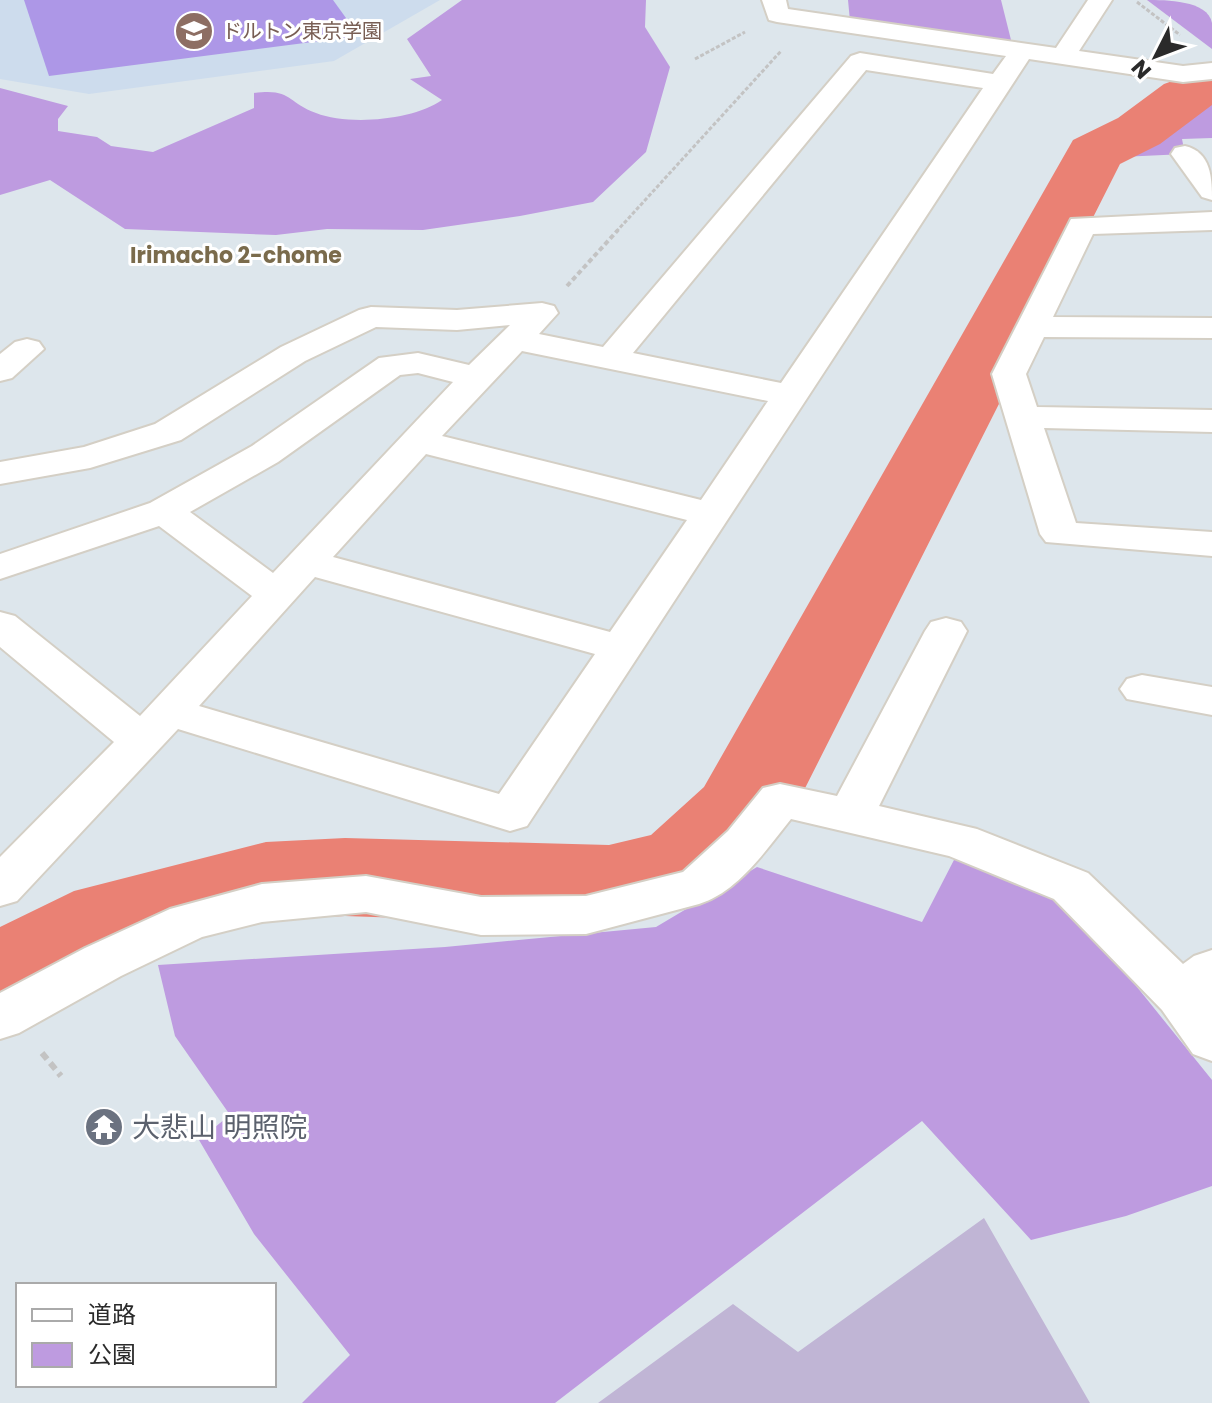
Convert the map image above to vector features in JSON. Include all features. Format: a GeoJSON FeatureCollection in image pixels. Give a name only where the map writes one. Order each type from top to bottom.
{"type":"FeatureCollection","features":[{"type":"Feature","properties":{"kind":"street"},"geometry":{"type":"LineString","coordinates":[[1063,56],[1100,0]]}},
{"type":"Feature","properties":{"kind":"street"},"geometry":{"type":"LineString","coordinates":[[775,8],[817,22],[1183,74],[1212,71]]}},
{"type":"Feature","properties":{"kind":"street"},"geometry":{"type":"LineString","coordinates":[[0,625],[154,726],[510,814],[1022,50]]}},
{"type":"Feature","properties":{"kind":"street"},"geometry":{"type":"LineString","coordinates":[[610,360],[860,61],[1000,83]]}},
{"type":"Feature","properties":{"kind":"street"},"geometry":{"type":"LineString","coordinates":[[1185,154],[1212,191]]}},
{"type":"Feature","properties":{"kind":"street"},"geometry":{"type":"LineString","coordinates":[[1212,221],[1082,225],[1009,374],[1060,534],[1212,544]]}},
{"type":"Feature","properties":{"kind":"street"},"geometry":{"type":"LineString","coordinates":[[0,888],[476,377],[542,313]]}},
{"type":"Feature","properties":{"kind":"street"},"geometry":{"type":"LineString","coordinates":[[0,473],[90,457],[168,432],[293,354],[371,317],[457,320],[542,313]]}},
{"type":"Feature","properties":{"kind":"street"},"geometry":{"type":"LineString","coordinates":[[1032,327],[1212,328]]}},
{"type":"Feature","properties":{"kind":"street"},"geometry":{"type":"LineString","coordinates":[[516,340],[790,395]]}},
{"type":"Feature","properties":{"kind":"street"},"geometry":{"type":"LineString","coordinates":[[0,371],[27,349]]}},
{"type":"Feature","properties":{"kind":"street"},"geometry":{"type":"LineString","coordinates":[[0,567],[164,511],[265,454],[391,365],[418,363],[476,377]]}},
{"type":"Feature","properties":{"kind":"street"},"geometry":{"type":"LineString","coordinates":[[1023,417],[1212,421]]}},
{"type":"Feature","properties":{"kind":"street"},"geometry":{"type":"LineString","coordinates":[[417,441],[711,514]]}},
{"type":"Feature","properties":{"kind":"street"},"geometry":{"type":"LineString","coordinates":[[164,511],[276,594]]}},
{"type":"Feature","properties":{"kind":"street"},"geometry":{"type":"LineString","coordinates":[[306,562],[621,648]]}},
{"type":"Feature","properties":{"kind":"street"},"geometry":{"type":"LineString","coordinates":[[850,816],[946,631]]}},
{"type":"Feature","properties":{"kind":"street"},"geometry":{"type":"LineString","coordinates":[[1142,689],[1212,701]]}},
{"type":"Feature","properties":{"kind":"street"},"geometry":{"type":"LineString","coordinates":[[3,1011],[188,922],[262,903],[366,894],[481,916],[586,915],[699,886],[745,843],[780,800],[960,841],[1071,886],[1196,983],[1212,1039]]}},
{"type":"Feature","properties":{"kind":"path"},"geometry":{"type":"LineString","coordinates":[[1134,0],[1190,43]]}},
{"type":"Feature","properties":{"kind":"path"},"geometry":{"type":"LineString","coordinates":[[695,59],[738,39],[775,8]]}},
{"type":"Feature","properties":{"kind":"path"},"geometry":{"type":"LineString","coordinates":[[542,313],[798,33],[817,22]]}},
{"type":"Feature","properties":{"kind":"shaded area","name":"ドルトン東京学園"},"geometry":{"type":"Polygon","coordinates":[[[0,0],[440,0],[334,61],[89,94],[0,79],[0,0]]]}},
{"type":"Feature","properties":{"kind":"shaded area"},"geometry":{"type":"Polygon","coordinates":[[[24,0],[333,0],[359,36],[49,76],[24,0]]]}},
{"type":"Feature","properties":{"kind":"shaded area"},"geometry":{"type":"Polygon","coordinates":[[[984,1218],[1090,1403],[598,1403],[733,1304],[798,1352],[984,1218]]]}},
{"type":"Feature","properties":{"kind":"green space"},"geometry":{"type":"Polygon","coordinates":[[[462,0],[646,0],[645,27],[670,67],[646,152],[593,202],[423,230],[327,229],[276,235],[125,229],[50,180],[0,195],[0,88],[68,106],[58,119],[58,131],[97,137],[111,146],[153,152],[254,108],[254,93],[276,92],[306,109],[330,117],[363,120],[399,116],[442,100],[410,79],[431,76],[407,39],[462,0]]]}},
{"type":"Feature","properties":{"kind":"green space"},"geometry":{"type":"Polygon","coordinates":[[[848,0],[1001,0],[1012,44],[850,21],[848,0]]]}},
{"type":"Feature","properties":{"kind":"green space"},"geometry":{"type":"Polygon","coordinates":[[[1147,0],[1185,3],[1203,10],[1212,23],[1212,49],[1147,0]]]}},
{"type":"Feature","properties":{"kind":"green space"},"geometry":{"type":"Polygon","coordinates":[[[1212,94],[1212,138],[1182,139],[1185,154],[1099,158],[1146,134],[1192,102],[1212,94]]]}},
{"type":"Feature","properties":{"kind":"green space"},"geometry":{"type":"Polygon","coordinates":[[[955,858],[1062,894],[1212,1080],[1212,1186],[1126,1216],[1031,1240],[922,1121],[555,1403],[302,1403],[350,1355],[254,1234],[199,1140],[230,1115],[175,1036],[158,965],[445,947],[656,927],[757,867],[922,922],[955,858]]]}},
{"type":"Feature","properties":{"kind":"waterway"},"geometry":{"type":"LineString","coordinates":[[0,981],[28,963],[113,920],[266,881],[345,877],[609,885],[686,864],[741,812],[1095,153],[1139,131],[1184,96],[1212,84]]}},
{"type":"Feature","properties":{"kind":"place","name":"ドルトン東京学園"},"geometry":{"type":"Point","coordinates":[194,31]}},
{"type":"Feature","properties":{"kind":"place","name":"大悲山 明照院"},"geometry":{"type":"Point","coordinates":[104,1127]}},
{"type":"Feature","properties":{"kind":"district","name":"Irimacho 2-chome"},"geometry":{"type":"Point","coordinates":[236,255]}}]}
